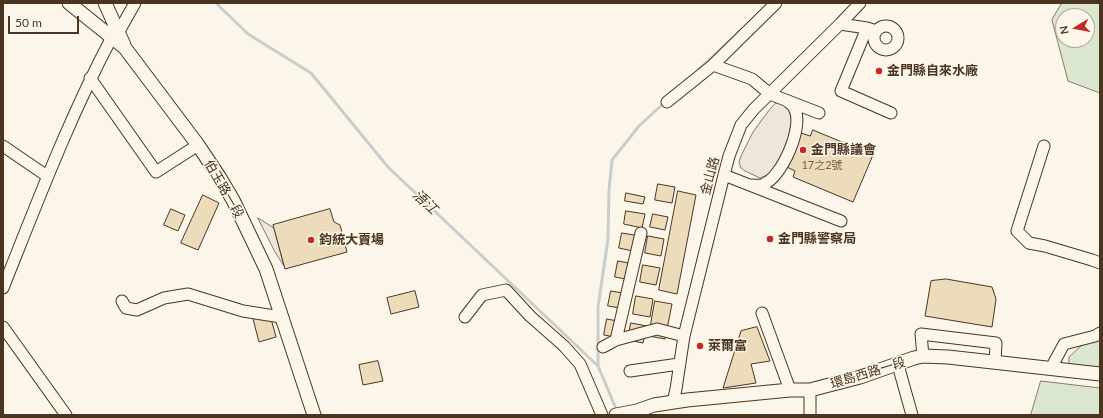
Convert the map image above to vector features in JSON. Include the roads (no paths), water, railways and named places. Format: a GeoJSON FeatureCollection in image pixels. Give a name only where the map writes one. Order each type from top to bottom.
{"type":"FeatureCollection","features":[{"type":"Feature","properties":{"kind":"main road"},"geometry":{"type":"LineString","coordinates":[[69,3],[115,35]]}},
{"type":"Feature","properties":{"kind":"main road","name":"伯玉路一段"},"geometry":{"type":"LineString","coordinates":[[105,3],[115,35],[198,145],[233,200],[266,269],[314,415]]}},
{"type":"Feature","properties":{"kind":"main road","name":"環島西路一段"},"geometry":{"type":"LineString","coordinates":[[616,415],[637,411],[654,405],[673,402],[790,390],[810,390],[860,377],[923,356],[948,357],[1100,374]]}},
{"type":"Feature","properties":{"kind":"street"},"geometry":{"type":"LineString","coordinates":[[3,288],[47,176],[90,78],[134,3]]}},
{"type":"Feature","properties":{"kind":"street"},"geometry":{"type":"LineString","coordinates":[[667,102],[713,65],[776,3]]}},
{"type":"Feature","properties":{"kind":"street","name":"金山路"},"geometry":{"type":"LineString","coordinates":[[673,402],[684,336],[729,156],[741,125],[754,109],[860,3]]}},
{"type":"Feature","properties":{"kind":"street"},"geometry":{"type":"LineString","coordinates":[[840,24],[871,29],[841,91],[891,113]]}},
{"type":"Feature","properties":{"kind":"street"},"geometry":{"type":"LineString","coordinates":[[713,65],[752,79],[770,94],[819,113]]}},
{"type":"Feature","properties":{"kind":"street"},"geometry":{"type":"LineString","coordinates":[[90,78],[156,172],[198,145]]}},
{"type":"Feature","properties":{"kind":"street"},"geometry":{"type":"LineString","coordinates":[[750,185],[764,185],[777,173],[785,161],[794,141],[797,128],[794,108],[787,101]]}},
{"type":"Feature","properties":{"kind":"street"},"geometry":{"type":"LineString","coordinates":[[3,146],[47,176]]}},
{"type":"Feature","properties":{"kind":"street"},"geometry":{"type":"LineString","coordinates":[[1044,146],[1016,231],[1029,243],[1045,246],[1100,263]]}},
{"type":"Feature","properties":{"kind":"street"},"geometry":{"type":"LineString","coordinates":[[724,175],[841,221]]}},
{"type":"Feature","properties":{"kind":"street"},"geometry":{"type":"LineString","coordinates":[[616,340],[641,233]]}},
{"type":"Feature","properties":{"kind":"street"},"geometry":{"type":"LineString","coordinates":[[465,317],[482,295],[506,290],[530,316],[564,346],[580,364],[602,415]]}},
{"type":"Feature","properties":{"kind":"street"},"geometry":{"type":"LineString","coordinates":[[122,301],[126,308],[137,310],[164,298],[188,294],[243,311],[281,317]]}},
{"type":"Feature","properties":{"kind":"street"},"geometry":{"type":"LineString","coordinates":[[762,313],[790,390]]}},
{"type":"Feature","properties":{"kind":"street"},"geometry":{"type":"LineString","coordinates":[[3,327],[66,415]]}},
{"type":"Feature","properties":{"kind":"street"},"geometry":{"type":"LineString","coordinates":[[603,347],[616,340],[657,329],[684,336]]}},
{"type":"Feature","properties":{"kind":"street"},"geometry":{"type":"LineString","coordinates":[[1051,368],[1064,344],[1095,336],[1100,333]]}},
{"type":"Feature","properties":{"kind":"street"},"geometry":{"type":"LineString","coordinates":[[923,356],[921,334],[996,343],[995,362]]}},
{"type":"Feature","properties":{"kind":"street"},"geometry":{"type":"LineString","coordinates":[[630,371],[679,364]]}},
{"type":"Feature","properties":{"kind":"street"},"geometry":{"type":"LineString","coordinates":[[898,365],[912,415]]}},
{"type":"Feature","properties":{"kind":"street"},"geometry":{"type":"LineString","coordinates":[[810,390],[810,415]]}},
{"type":"Feature","properties":{"kind":"waterway","name":"浯江"},"geometry":{"type":"LineString","coordinates":[[216,3],[248,34],[311,73],[388,167],[598,366],[617,411]]}},
{"type":"Feature","properties":{"kind":"waterway"},"geometry":{"type":"LineString","coordinates":[[698,70],[741,30]]}},
{"type":"Feature","properties":{"kind":"waterway"},"geometry":{"type":"LineString","coordinates":[[598,366],[598,307],[608,239],[609,190],[612,160],[639,126],[665,102]]}},
{"type":"Feature","properties":{"kind":"place","name":"金門縣自來水廠"},"geometry":{"type":"Point","coordinates":[879,71]}},
{"type":"Feature","properties":{"kind":"place","name":"金門縣議會"},"geometry":{"type":"Point","coordinates":[803,150]}},
{"type":"Feature","properties":{"kind":"place","name":"金門縣警察局"},"geometry":{"type":"Point","coordinates":[770,239]}},
{"type":"Feature","properties":{"kind":"place","name":"鈞統大賣場"},"geometry":{"type":"Point","coordinates":[311,240]}},
{"type":"Feature","properties":{"kind":"place","name":"萊爾富"},"geometry":{"type":"Point","coordinates":[700,346]}}]}
